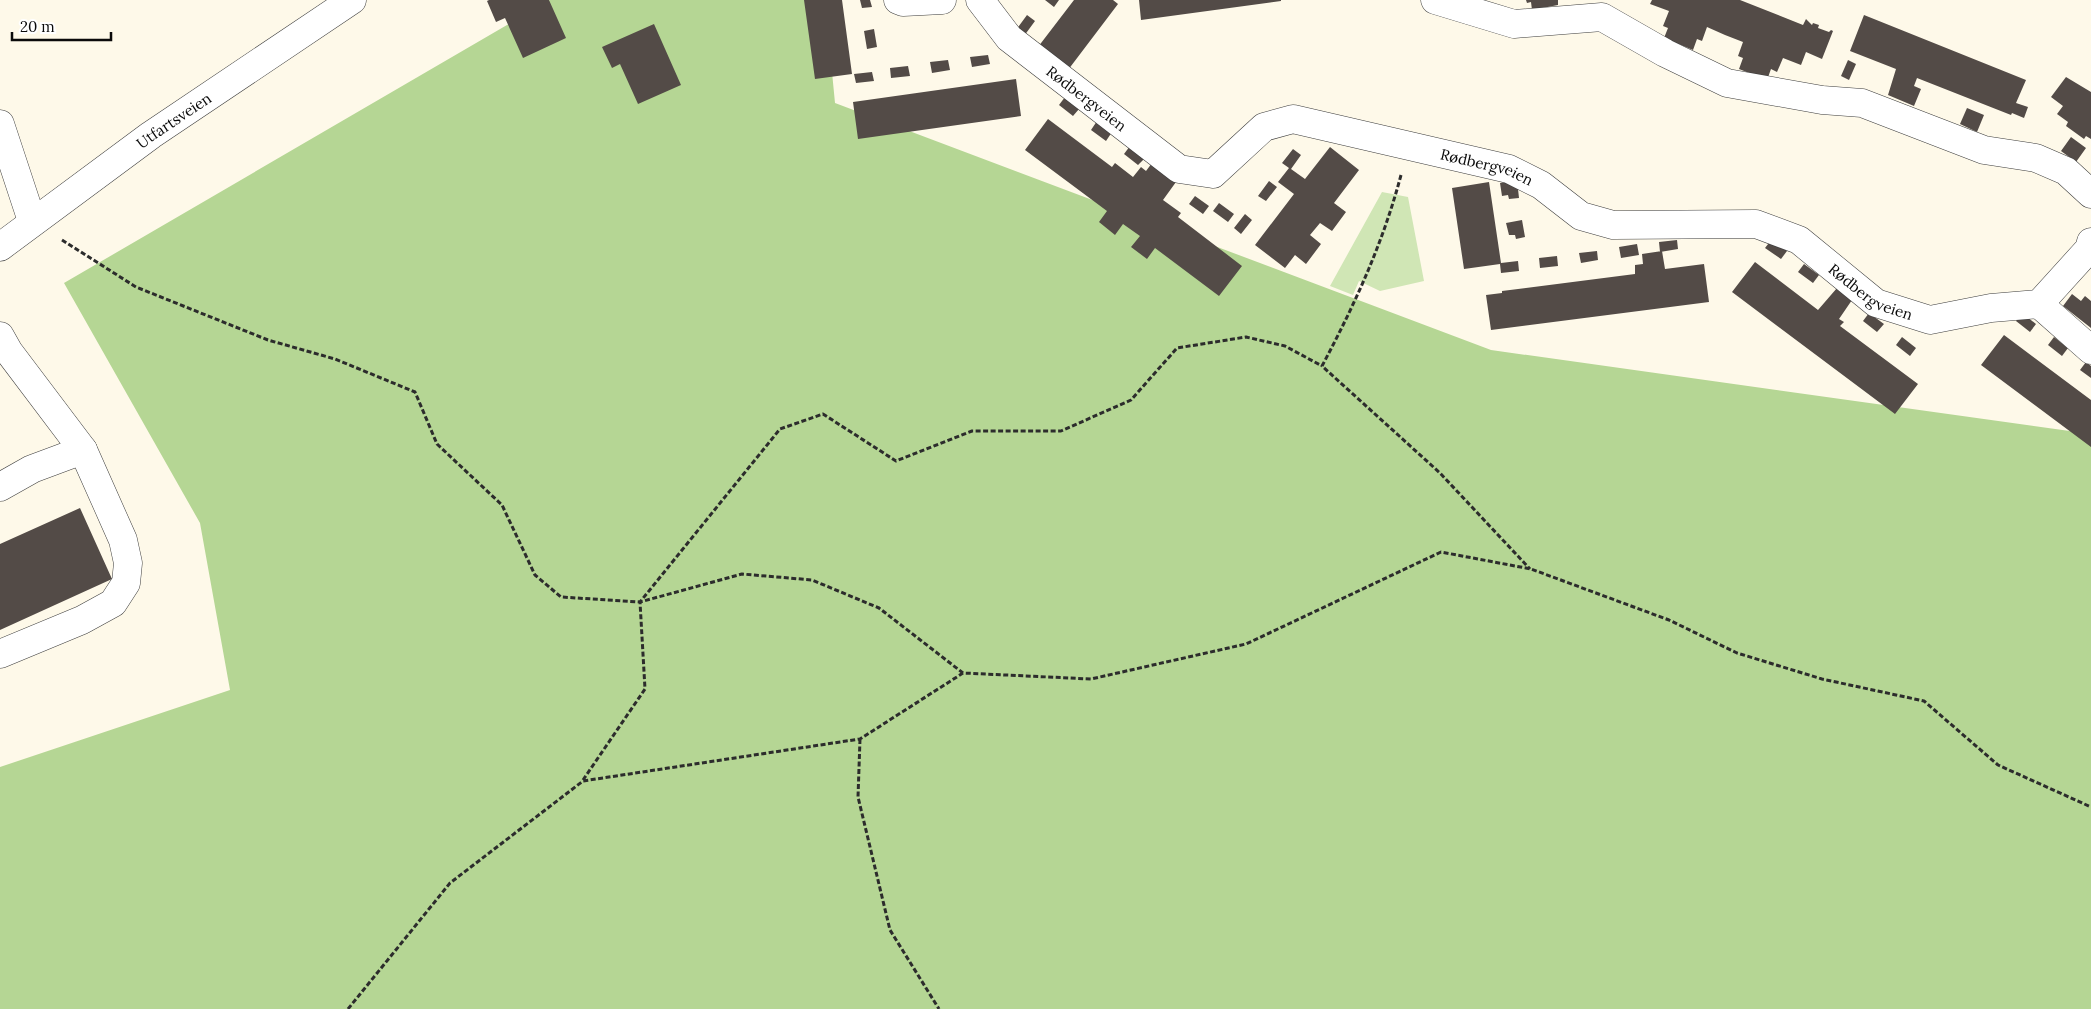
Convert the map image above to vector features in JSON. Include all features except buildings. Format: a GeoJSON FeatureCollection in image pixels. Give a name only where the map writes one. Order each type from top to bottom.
{"type":"FeatureCollection","features":[{"type":"Feature","properties":{"kind":"street","name":"Utfartsveien"},"geometry":{"type":"LineString","coordinates":[[0,247],[32,221],[151,135],[352,0]]}},
{"type":"Feature","properties":{"kind":"street"},"geometry":{"type":"LineString","coordinates":[[898,0],[903,2],[942,0]]}},
{"type":"Feature","properties":{"kind":"street","name":"Rødbergveien"},"geometry":{"type":"LineString","coordinates":[[980,0],[1010,38],[1179,170],[1213,174],[1264,127],[1293,119],[1508,169],[1541,184],[1581,216],[1613,225],[1756,224],[1799,240],[1876,303],[1930,320],[1991,308],[2039,304]]}},
{"type":"Feature","properties":{"kind":"street"},"geometry":{"type":"LineString","coordinates":[[1435,0],[1514,24],[1602,17],[1665,53],[1728,83],[1822,100],[1862,103],[1984,150],[2036,158],[2066,171],[2091,194]]}},
{"type":"Feature","properties":{"kind":"street"},"geometry":{"type":"LineString","coordinates":[[0,124],[32,221]]}},
{"type":"Feature","properties":{"kind":"street"},"geometry":{"type":"LineString","coordinates":[[2091,242],[2089,249],[2039,304],[2091,350]]}},
{"type":"Feature","properties":{"kind":"street"},"geometry":{"type":"LineString","coordinates":[[0,336],[8,352],[83,450],[123,540],[128,563],[126,583],[113,603],[82,620],[0,654]]}},
{"type":"Feature","properties":{"kind":"street"},"geometry":{"type":"LineString","coordinates":[[0,487],[32,469],[83,450]]}},
{"type":"Feature","properties":{"kind":"path"},"geometry":{"type":"LineString","coordinates":[[1322,366],[1352,310],[1380,246],[1408,147]]}},
{"type":"Feature","properties":{"kind":"path"},"geometry":{"type":"LineString","coordinates":[[32,221],[136,287],[268,340],[335,359],[415,392],[437,444],[502,505],[535,575],[561,597],[640,602],[742,574],[812,580],[879,608],[963,673],[1091,679],[1246,644],[1441,552],[1531,569],[1669,620],[1737,653],[1822,679],[1924,701],[1998,765],[2091,807]]}},
{"type":"Feature","properties":{"kind":"path"},"geometry":{"type":"LineString","coordinates":[[348,1009],[450,883],[583,781],[645,689],[640,602],[780,429],[823,414],[896,462],[972,431],[1062,431],[1131,400],[1177,348],[1246,337],[1285,346],[1322,366],[1440,473],[1531,569]]}},
{"type":"Feature","properties":{"kind":"path"},"geometry":{"type":"LineString","coordinates":[[583,781],[860,739],[963,673]]}},
{"type":"Feature","properties":{"kind":"path"},"geometry":{"type":"LineString","coordinates":[[860,739],[858,797],[890,930],[939,1009]]}},
{"type":"Feature","properties":{"kind":"green space"},"geometry":{"type":"Polygon","coordinates":[[[550,0],[825,0],[835,103],[1491,350],[2091,434],[2091,1009],[0,1009],[0,767],[230,690],[200,523],[64,283],[550,0]]]}},
{"type":"Feature","properties":{"kind":"green space"},"geometry":{"type":"Polygon","coordinates":[[[1382,192],[1408,197],[1424,281],[1380,291],[1359,281],[1353,295],[1330,286],[1382,192]]]}}]}
